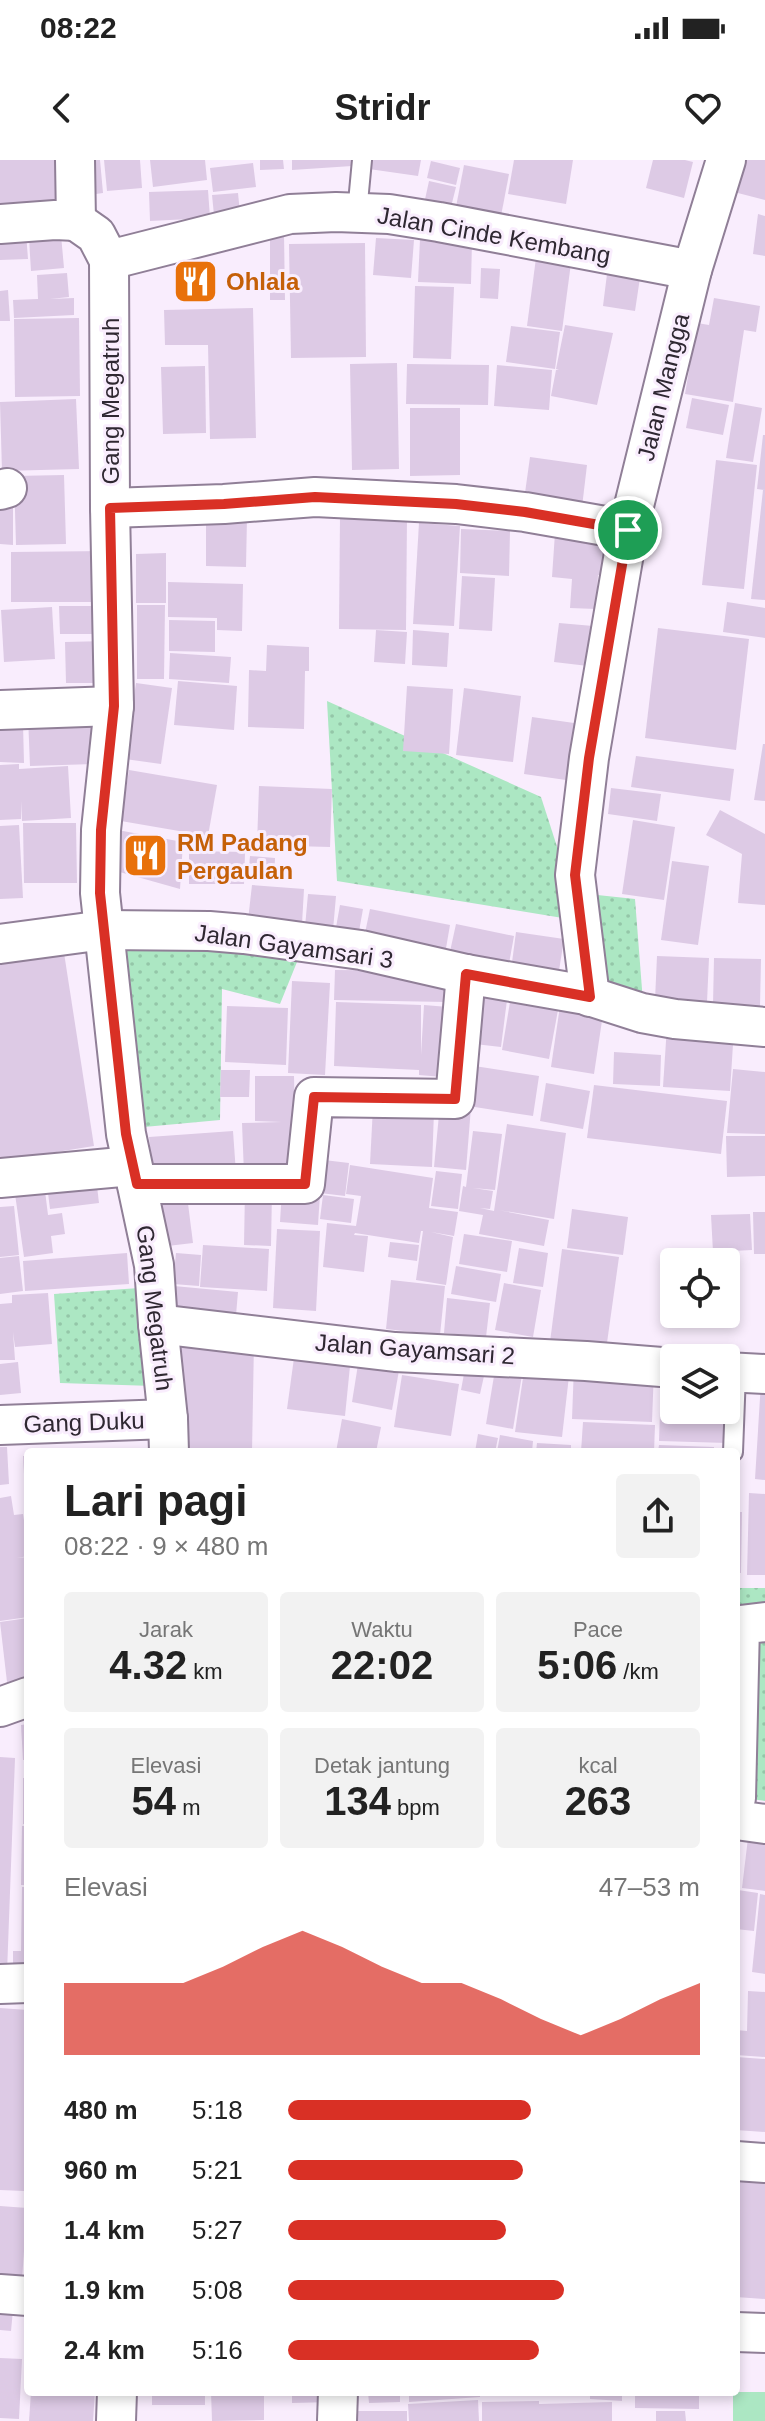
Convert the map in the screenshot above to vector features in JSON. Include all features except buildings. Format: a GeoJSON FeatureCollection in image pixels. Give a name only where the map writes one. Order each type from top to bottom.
{"type":"FeatureCollection","features":[{"type":"Feature","properties":{"kind":"street"},"geometry":{"type":"LineString","coordinates":[[75,160],[76,221]]}},
{"type":"Feature","properties":{"kind":"street","name":"Jalan Mangga"},"geometry":{"type":"LineString","coordinates":[[590,997],[575,875],[589,758],[628,530],[692,270],[726,160]]}},
{"type":"Feature","properties":{"kind":"street","name":"Jalan Cinde Kembang"},"geometry":{"type":"LineString","coordinates":[[109,260],[290,214],[357,213],[389,214],[439,222],[692,270]]}},
{"type":"Feature","properties":{"kind":"street"},"geometry":{"type":"LineString","coordinates":[[0,224],[76,221],[96,235],[109,260]]}},
{"type":"Feature","properties":{"kind":"street","name":"Gang Megatruh"},"geometry":{"type":"LineString","coordinates":[[109,260],[114,706],[101,830],[100,893],[124,1119],[154,1265],[169,1436]]}},
{"type":"Feature","properties":{"kind":"street"},"geometry":{"type":"LineString","coordinates":[[110,508],[315,497],[456,504],[525,512],[628,530]]}},
{"type":"Feature","properties":{"kind":"street"},"geometry":{"type":"LineString","coordinates":[[0,710],[114,706]]}},
{"type":"Feature","properties":{"kind":"street","name":"Jalan Gayamsari 3"},"geometry":{"type":"LineString","coordinates":[[0,944],[104,930],[244,934],[361,950],[590,997],[642,1013],[675,1019],[765,1027]]}},
{"type":"Feature","properties":{"kind":"street"},"geometry":{"type":"LineString","coordinates":[[0,1178],[134,1175],[305,1184],[314,1097],[455,1099],[466,974]]}},
{"type":"Feature","properties":{"kind":"street","name":"Jalan Gayamsari 2"},"geometry":{"type":"LineString","coordinates":[[158,1324],[395,1352],[660,1367]]}},
{"type":"Feature","properties":{"kind":"street","name":"Gang Duku"},"geometry":{"type":"LineString","coordinates":[[0,1425],[169,1436]]}},
{"type":"Feature","properties":{"kind":"street"},"geometry":{"type":"LineString","coordinates":[[740,1625],[765,1622]]}},
{"type":"Feature","properties":{"kind":"street"},"geometry":{"type":"LineString","coordinates":[[0,1707],[24,1698]]}},
{"type":"Feature","properties":{"kind":"street"},"geometry":{"type":"LineString","coordinates":[[740,1821],[765,1824]]}},
{"type":"Feature","properties":{"kind":"street"},"geometry":{"type":"LineString","coordinates":[[0,1984],[24,1983]]}},
{"type":"Feature","properties":{"kind":"street"},"geometry":{"type":"LineString","coordinates":[[740,2161],[765,2163]]}},
{"type":"Feature","properties":{"kind":"street"},"geometry":{"type":"LineString","coordinates":[[0,2294],[24,2296]]}},
{"type":"Feature","properties":{"kind":"street"},"geometry":{"type":"LineString","coordinates":[[740,2332],[765,2333]]}},
{"type":"Feature","properties":{"kind":"street"},"geometry":{"type":"LineString","coordinates":[[116,2421],[117,2396]]}},
{"type":"Feature","properties":{"kind":"street"},"geometry":{"type":"LineString","coordinates":[[337,2421],[338,2396]]}},
{"type":"Feature","properties":{"kind":"lane"},"geometry":{"type":"LineString","coordinates":[[357,213],[362,160]]}},
{"type":"Feature","properties":{"kind":"lane"},"geometry":{"type":"LineString","coordinates":[[733,1448],[742,1373]]}},
{"type":"Feature","properties":{"kind":"green space"},"geometry":{"type":"Polygon","coordinates":[[[327,701],[541,797],[581,921],[337,881],[327,701]]]}},
{"type":"Feature","properties":{"kind":"green space"},"geometry":{"type":"Polygon","coordinates":[[[588,894],[635,899],[643,1002],[601,996],[588,894]]]}},
{"type":"Feature","properties":{"kind":"green space"},"geometry":{"type":"Polygon","coordinates":[[[200,946],[297,962],[280,1004],[222,989],[220,1120],[144,1127],[122,951],[200,946]]]}},
{"type":"Feature","properties":{"kind":"green space"},"geometry":{"type":"Polygon","coordinates":[[[139,1288],[153,1386],[60,1383],[54,1294],[139,1288]]]}},
{"type":"Feature","properties":{"kind":"green space"},"geometry":{"type":"Polygon","coordinates":[[[740,1588],[765,1588],[765,1801],[740,1798],[740,1588]]]}},
{"type":"Feature","properties":{"kind":"green space"},"geometry":{"type":"Polygon","coordinates":[[[740,2392],[765,2392],[765,2421],[733,2421],[733,2396],[740,2396],[740,2392]]]}},
{"type":"Feature","properties":{"kind":"place","name":"Ohlala"},"geometry":{"type":"Point","coordinates":[195,281]}},
{"type":"Feature","properties":{"kind":"place","name":"RM Padang Pergaulan"},"geometry":{"type":"Point","coordinates":[146,856]}},
{"type":"Feature","properties":{"kind":"route"},"geometry":{"type":"LineString","coordinates":[[315,497],[456,504],[525,512],[628,530],[589,758],[575,875],[590,997],[466,974],[455,1099],[314,1097],[305,1184],[137,1184],[126,1134],[100,893],[101,830],[114,706],[110,508],[315,497]]}}]}
